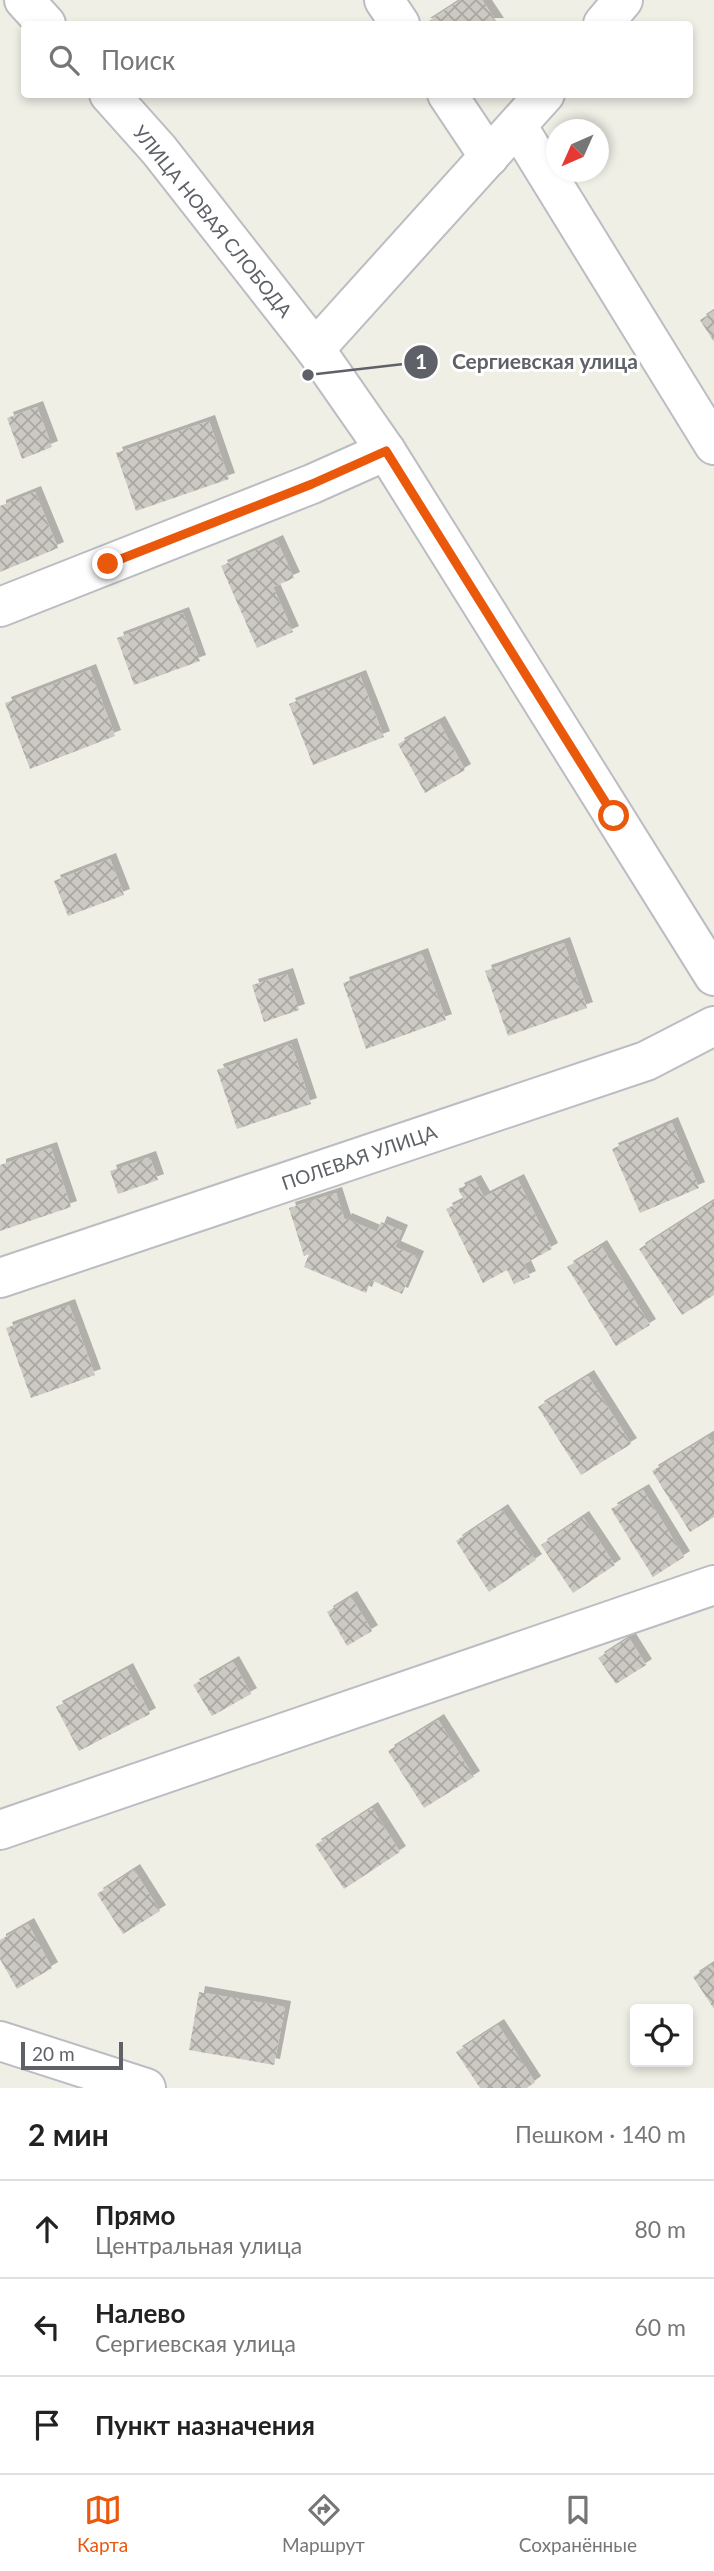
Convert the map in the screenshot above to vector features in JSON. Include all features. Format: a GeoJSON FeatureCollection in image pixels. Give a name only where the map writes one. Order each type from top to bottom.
{"type":"FeatureCollection","features":[{"type":"Feature","properties":{"kind":"street"},"geometry":{"type":"LineString","coordinates":[[24,0],[43,21]]}},
{"type":"Feature","properties":{"kind":"street"},"geometry":{"type":"LineString","coordinates":[[384,0],[399,21]]}},
{"type":"Feature","properties":{"kind":"street"},"geometry":{"type":"LineString","coordinates":[[606,21],[623,0]]}},
{"type":"Feature","properties":{"kind":"street","name":"УЛИЦА НОВАЯ СЛОБОДА"},"geometry":{"type":"LineString","coordinates":[[113,98],[159,150],[315,349],[386,451],[714,976]]}},
{"type":"Feature","properties":{"kind":"street"},"geometry":{"type":"LineString","coordinates":[[450,98],[489,157]]}},
{"type":"Feature","properties":{"kind":"street"},"geometry":{"type":"LineString","coordinates":[[315,349],[542,98]]}},
{"type":"Feature","properties":{"kind":"street"},"geometry":{"type":"LineString","coordinates":[[518,127],[714,445]]}},
{"type":"Feature","properties":{"kind":"street"},"geometry":{"type":"LineString","coordinates":[[0,607],[312,484],[386,451]]}},
{"type":"Feature","properties":{"kind":"street","name":"ПОЛЕВАЯ УЛИЦА"},"geometry":{"type":"LineString","coordinates":[[0,1278],[646,1061],[714,1026]]}},
{"type":"Feature","properties":{"kind":"street"},"geometry":{"type":"LineString","coordinates":[[0,1830],[714,1585]]}},
{"type":"Feature","properties":{"kind":"street"},"geometry":{"type":"LineString","coordinates":[[0,2041],[146,2088]]}},
{"type":"Feature","properties":{"kind":"building"},"geometry":{"type":"Polygon","coordinates":[[[461,0],[482,0],[496,21],[429,21],[461,0]]]}},
{"type":"Feature","properties":{"kind":"building"},"geometry":{"type":"Polygon","coordinates":[[[714,311],[714,342],[700,320],[714,311]]]}},
{"type":"Feature","properties":{"kind":"building"},"geometry":{"type":"Polygon","coordinates":[[[37,407],[52,447],[22,459],[7,418],[37,407]]]}},
{"type":"Feature","properties":{"kind":"building"},"geometry":{"type":"Polygon","coordinates":[[[209,421],[229,479],[136,511],[116,453],[209,421]]]}},
{"type":"Feature","properties":{"kind":"building"},"geometry":{"type":"Polygon","coordinates":[[[35,492],[58,548],[0,572],[0,506],[35,492]]]}},
{"type":"Feature","properties":{"kind":"building"},"geometry":{"type":"Polygon","coordinates":[[[277,541],[294,578],[273,587],[293,632],[257,648],[221,566],[277,541]]]}},
{"type":"Feature","properties":{"kind":"building"},"geometry":{"type":"Polygon","coordinates":[[[183,613],[200,661],[134,685],[117,638],[183,613]]]}},
{"type":"Feature","properties":{"kind":"building"},"geometry":{"type":"Polygon","coordinates":[[[90,670],[115,736],[30,769],[5,703],[90,670]]]}},
{"type":"Feature","properties":{"kind":"building"},"geometry":{"type":"Polygon","coordinates":[[[360,676],[384,737],[313,765],[289,704],[360,676]]]}},
{"type":"Feature","properties":{"kind":"building"},"geometry":{"type":"Polygon","coordinates":[[[439,722],[465,770],[425,793],[398,744],[439,722]]]}},
{"type":"Feature","properties":{"kind":"building"},"geometry":{"type":"Polygon","coordinates":[[[110,859],[124,895],[68,916],[54,881],[110,859]]]}},
{"type":"Feature","properties":{"kind":"building"},"geometry":{"type":"Polygon","coordinates":[[[564,943],[587,1008],[508,1036],[485,971],[564,943]]]}},
{"type":"Feature","properties":{"kind":"building"},"geometry":{"type":"Polygon","coordinates":[[[422,954],[446,1020],[366,1049],[343,983],[422,954]]]}},
{"type":"Feature","properties":{"kind":"building"},"geometry":{"type":"Polygon","coordinates":[[[287,974],[299,1010],[264,1022],[252,985],[287,974]]]}},
{"type":"Feature","properties":{"kind":"building"},"geometry":{"type":"Polygon","coordinates":[[[291,1044],[311,1104],[237,1129],[217,1070],[291,1044]]]}},
{"type":"Feature","properties":{"kind":"building"},"geometry":{"type":"Polygon","coordinates":[[[672,1123],[699,1188],[640,1213],[612,1149],[672,1123]]]}},
{"type":"Feature","properties":{"kind":"building"},"geometry":{"type":"Polygon","coordinates":[[[51,1148],[71,1207],[0,1231],[0,1165],[51,1148]]]}},
{"type":"Feature","properties":{"kind":"building"},"geometry":{"type":"Polygon","coordinates":[[[150,1157],[158,1180],[118,1194],[110,1171],[150,1157]]]}},
{"type":"Feature","properties":{"kind":"building"},"geometry":{"type":"Polygon","coordinates":[[[518,1180],[552,1249],[524,1264],[530,1277],[514,1284],[507,1270],[483,1283],[446,1209],[464,1200],[458,1189],[475,1181],[484,1197],[518,1180]]]}},
{"type":"Feature","properties":{"kind":"building"},"geometry":{"type":"Polygon","coordinates":[[[336,1193],[345,1221],[346,1219],[377,1232],[381,1222],[402,1231],[395,1247],[418,1257],[402,1294],[371,1280],[366,1293],[304,1267],[309,1254],[304,1256],[289,1208],[336,1193]]]}},
{"type":"Feature","properties":{"kind":"building"},"geometry":{"type":"Polygon","coordinates":[[[714,1201],[714,1295],[682,1315],[639,1249],[714,1201]]]}},
{"type":"Feature","properties":{"kind":"building"},"geometry":{"type":"Polygon","coordinates":[[[601,1246],[650,1325],[616,1346],[567,1267],[601,1246]]]}},
{"type":"Feature","properties":{"kind":"building"},"geometry":{"type":"Polygon","coordinates":[[[69,1305],[95,1375],[31,1398],[6,1328],[69,1305]]]}},
{"type":"Feature","properties":{"kind":"building"},"geometry":{"type":"Polygon","coordinates":[[[588,1376],[631,1444],[581,1475],[538,1407],[588,1376]]]}},
{"type":"Feature","properties":{"kind":"building"},"geometry":{"type":"Polygon","coordinates":[[[709,1436],[714,1443],[714,1517],[690,1532],[652,1471],[709,1436]]]}},
{"type":"Feature","properties":{"kind":"building"},"geometry":{"type":"Polygon","coordinates":[[[643,1490],[684,1557],[653,1577],[611,1509],[643,1490]]]}},
{"type":"Feature","properties":{"kind":"building"},"geometry":{"type":"Polygon","coordinates":[[[502,1510],[536,1560],[489,1592],[456,1541],[502,1510]]]}},
{"type":"Feature","properties":{"kind":"building"},"geometry":{"type":"Polygon","coordinates":[[[583,1517],[615,1565],[573,1593],[541,1545],[583,1517]]]}},
{"type":"Feature","properties":{"kind":"building"},"geometry":{"type":"Polygon","coordinates":[[[351,1597],[372,1631],[347,1646],[327,1612],[351,1597]]]}},
{"type":"Feature","properties":{"kind":"building"},"geometry":{"type":"Polygon","coordinates":[[[629,1638],[646,1665],[616,1684],[598,1658],[629,1638]]]}},
{"type":"Feature","properties":{"kind":"building"},"geometry":{"type":"Polygon","coordinates":[[[233,1662],[251,1694],[212,1716],[193,1685],[233,1662]]]}},
{"type":"Feature","properties":{"kind":"building"},"geometry":{"type":"Polygon","coordinates":[[[127,1669],[150,1714],[79,1751],[56,1707],[127,1669]]]}},
{"type":"Feature","properties":{"kind":"building"},"geometry":{"type":"Polygon","coordinates":[[[438,1720],[474,1777],[424,1808],[388,1751],[438,1720]]]}},
{"type":"Feature","properties":{"kind":"building"},"geometry":{"type":"Polygon","coordinates":[[[372,1808],[400,1852],[344,1889],[315,1845],[372,1808]]]}},
{"type":"Feature","properties":{"kind":"building"},"geometry":{"type":"Polygon","coordinates":[[[134,1870],[160,1911],[123,1934],[97,1894],[134,1870]]]}},
{"type":"Feature","properties":{"kind":"building"},"geometry":{"type":"Polygon","coordinates":[[[28,1924],[52,1968],[17,1989],[0,1959],[0,1940],[28,1924]]]}},
{"type":"Feature","properties":{"kind":"building"},"geometry":{"type":"Polygon","coordinates":[[[711,1965],[714,1969],[714,2009],[693,1977],[711,1965]]]}},
{"type":"Feature","properties":{"kind":"building"},"geometry":{"type":"Polygon","coordinates":[[[199,1992],[285,2007],[274,2065],[189,2050],[199,1992]]]}},
{"type":"Feature","properties":{"kind":"building"},"geometry":{"type":"Polygon","coordinates":[[[498,2025],[535,2082],[527,2088],[480,2088],[456,2052],[498,2025]]]}},
{"type":"Feature","properties":{"kind":"place","name":"Сергиевская улица"},"geometry":{"type":"Point","coordinates":[308,375]}},
{"type":"Feature","properties":{"kind":"route"},"geometry":{"type":"LineString","coordinates":[[108,564],[312,484],[386,451],[614,816]]}}]}
